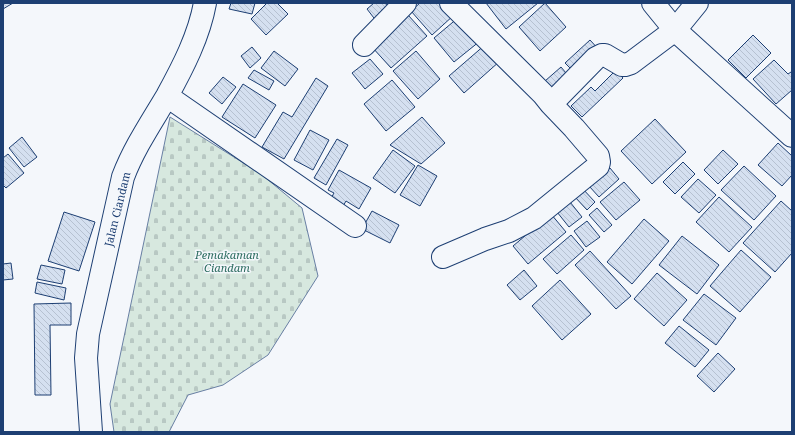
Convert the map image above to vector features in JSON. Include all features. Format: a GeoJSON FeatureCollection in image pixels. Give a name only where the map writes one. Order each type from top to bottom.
{"type":"FeatureCollection","features":[{"type":"Feature","properties":{"kind":"street","name":"Jalan Ciandam"},"geometry":{"type":"LineString","coordinates":[[91,432],[86,358],[88,334],[123,177],[130,158],[167,96],[194,40],[205,3]]}},
{"type":"Feature","properties":{"kind":"street"},"geometry":{"type":"LineString","coordinates":[[364,44],[405,3]]}},
{"type":"Feature","properties":{"kind":"street"},"geometry":{"type":"LineString","coordinates":[[443,257],[508,231],[534,218],[598,166],[599,162],[598,156],[574,128],[451,3]]}},
{"type":"Feature","properties":{"kind":"street"},"geometry":{"type":"LineString","coordinates":[[653,3],[675,30],[792,136]]}},
{"type":"Feature","properties":{"kind":"street"},"geometry":{"type":"LineString","coordinates":[[551,104],[599,56],[608,56],[622,65],[628,64],[675,30],[697,3]]}},
{"type":"Feature","properties":{"kind":"street"},"geometry":{"type":"LineString","coordinates":[[167,96],[354,226]]}},
{"type":"Feature","properties":{"kind":"green space","name":"Pemakaman Ciandam"},"geometry":{"type":"Polygon","coordinates":[[[170,117],[261,174],[302,208],[318,276],[268,355],[223,385],[188,395],[169,432],[114,432],[110,404],[170,117]]]}},
{"type":"Feature","properties":{"kind":"building"},"geometry":{"type":"Polygon","coordinates":[[[3,3],[13,3],[3,9],[3,3]]]}},
{"type":"Feature","properties":{"kind":"building"},"geometry":{"type":"Polygon","coordinates":[[[231,3],[255,3],[252,14],[229,9],[231,3]]]}},
{"type":"Feature","properties":{"kind":"building"},"geometry":{"type":"Polygon","coordinates":[[[267,3],[277,3],[288,14],[266,35],[251,19],[267,3]]]}},
{"type":"Feature","properties":{"kind":"building"},"geometry":{"type":"Polygon","coordinates":[[[374,3],[385,3],[391,10],[377,22],[367,9],[374,3]]]}},
{"type":"Feature","properties":{"kind":"building"},"geometry":{"type":"Polygon","coordinates":[[[420,3],[444,3],[454,15],[432,35],[411,11],[420,3]]]}},
{"type":"Feature","properties":{"kind":"building"},"geometry":{"type":"Polygon","coordinates":[[[486,3],[538,3],[506,29],[486,3]]]}},
{"type":"Feature","properties":{"kind":"building"},"geometry":{"type":"Polygon","coordinates":[[[545,3],[566,27],[540,51],[519,27],[545,3]]]}},
{"type":"Feature","properties":{"kind":"building"},"geometry":{"type":"Polygon","coordinates":[[[408,15],[427,36],[391,68],[372,47],[408,15]]]}},
{"type":"Feature","properties":{"kind":"building"},"geometry":{"type":"Polygon","coordinates":[[[459,17],[480,41],[454,62],[434,38],[459,17]]]}},
{"type":"Feature","properties":{"kind":"building"},"geometry":{"type":"Polygon","coordinates":[[[753,35],[771,53],[746,78],[728,60],[753,35]]]}},
{"type":"Feature","properties":{"kind":"building"},"geometry":{"type":"Polygon","coordinates":[[[590,40],[601,52],[576,74],[565,63],[590,40]]]}},
{"type":"Feature","properties":{"kind":"building"},"geometry":{"type":"Polygon","coordinates":[[[486,44],[500,61],[464,93],[449,76],[486,44]]]}},
{"type":"Feature","properties":{"kind":"building"},"geometry":{"type":"Polygon","coordinates":[[[252,47],[261,58],[250,68],[241,56],[252,47]]]}},
{"type":"Feature","properties":{"kind":"building"},"geometry":{"type":"Polygon","coordinates":[[[274,51],[298,69],[285,86],[261,68],[274,51]]]}},
{"type":"Feature","properties":{"kind":"building"},"geometry":{"type":"Polygon","coordinates":[[[416,51],[440,79],[418,99],[393,71],[416,51]]]}},
{"type":"Feature","properties":{"kind":"building"},"geometry":{"type":"Polygon","coordinates":[[[370,59],[383,74],[365,89],[352,73],[370,59]]]}},
{"type":"Feature","properties":{"kind":"building"},"geometry":{"type":"Polygon","coordinates":[[[774,60],[788,74],[791,72],[792,73],[792,90],[776,104],[753,79],[774,60]]]}},
{"type":"Feature","properties":{"kind":"building"},"geometry":{"type":"Polygon","coordinates":[[[561,67],[571,79],[554,92],[545,81],[561,67]]]}},
{"type":"Feature","properties":{"kind":"building"},"geometry":{"type":"Polygon","coordinates":[[[254,70],[274,81],[269,90],[248,78],[254,70]]]}},
{"type":"Feature","properties":{"kind":"building"},"geometry":{"type":"Polygon","coordinates":[[[616,70],[623,78],[582,117],[571,106],[591,87],[595,91],[616,70]]]}},
{"type":"Feature","properties":{"kind":"building"},"geometry":{"type":"Polygon","coordinates":[[[223,77],[236,87],[222,104],[209,93],[223,77]]]}},
{"type":"Feature","properties":{"kind":"building"},"geometry":{"type":"Polygon","coordinates":[[[316,78],[328,86],[284,159],[262,147],[283,112],[292,117],[316,78]]]}},
{"type":"Feature","properties":{"kind":"building"},"geometry":{"type":"Polygon","coordinates":[[[392,80],[415,107],[386,131],[364,104],[392,80]]]}},
{"type":"Feature","properties":{"kind":"building"},"geometry":{"type":"Polygon","coordinates":[[[243,84],[276,105],[255,138],[222,117],[243,84]]]}},
{"type":"Feature","properties":{"kind":"building"},"geometry":{"type":"Polygon","coordinates":[[[422,117],[445,143],[421,164],[390,145],[422,117]]]}},
{"type":"Feature","properties":{"kind":"building"},"geometry":{"type":"Polygon","coordinates":[[[655,119],[686,152],[652,184],[621,151],[655,119]]]}},
{"type":"Feature","properties":{"kind":"building"},"geometry":{"type":"Polygon","coordinates":[[[310,130],[329,140],[313,170],[294,160],[310,130]]]}},
{"type":"Feature","properties":{"kind":"building"},"geometry":{"type":"Polygon","coordinates":[[[22,137],[37,157],[24,167],[9,148],[22,137]]]}},
{"type":"Feature","properties":{"kind":"building"},"geometry":{"type":"Polygon","coordinates":[[[337,139],[348,145],[326,185],[314,178],[337,139]]]}},
{"type":"Feature","properties":{"kind":"building"},"geometry":{"type":"Polygon","coordinates":[[[778,143],[792,156],[792,175],[782,186],[758,165],[778,143]]]}},
{"type":"Feature","properties":{"kind":"building"},"geometry":{"type":"Polygon","coordinates":[[[393,150],[415,166],[395,193],[373,178],[393,150]]]}},
{"type":"Feature","properties":{"kind":"building"},"geometry":{"type":"Polygon","coordinates":[[[723,150],[738,164],[718,184],[704,170],[723,150]]]}},
{"type":"Feature","properties":{"kind":"building"},"geometry":{"type":"Polygon","coordinates":[[[8,154],[24,173],[6,188],[3,185],[3,158],[8,154]]]}},
{"type":"Feature","properties":{"kind":"building"},"geometry":{"type":"Polygon","coordinates":[[[683,162],[695,174],[675,194],[663,182],[683,162]]]}},
{"type":"Feature","properties":{"kind":"building"},"geometry":{"type":"Polygon","coordinates":[[[418,165],[437,176],[420,206],[400,195],[418,165]]]}},
{"type":"Feature","properties":{"kind":"building"},"geometry":{"type":"Polygon","coordinates":[[[744,166],[776,196],[754,220],[721,190],[744,166]]]}},
{"type":"Feature","properties":{"kind":"building"},"geometry":{"type":"Polygon","coordinates":[[[610,168],[619,179],[599,197],[589,186],[610,168]]]}},
{"type":"Feature","properties":{"kind":"building"},"geometry":{"type":"Polygon","coordinates":[[[339,170],[371,188],[359,209],[346,201],[342,208],[330,200],[334,193],[328,190],[339,170]]]}},
{"type":"Feature","properties":{"kind":"building"},"geometry":{"type":"Polygon","coordinates":[[[698,179],[716,195],[699,213],[681,197],[698,179]]]}},
{"type":"Feature","properties":{"kind":"building"},"geometry":{"type":"Polygon","coordinates":[[[624,182],[640,200],[616,220],[600,202],[624,182]]]}},
{"type":"Feature","properties":{"kind":"building"},"geometry":{"type":"Polygon","coordinates":[[[582,188],[595,202],[587,210],[574,196],[582,188]]]}},
{"type":"Feature","properties":{"kind":"building"},"geometry":{"type":"Polygon","coordinates":[[[719,197],[752,227],[729,252],[696,222],[719,197]]]}},
{"type":"Feature","properties":{"kind":"building"},"geometry":{"type":"Polygon","coordinates":[[[781,201],[792,211],[792,253],[775,272],[743,243],[781,201]]]}},
{"type":"Feature","properties":{"kind":"building"},"geometry":{"type":"Polygon","coordinates":[[[570,202],[582,217],[569,227],[557,212],[570,202]]]}},
{"type":"Feature","properties":{"kind":"building"},"geometry":{"type":"Polygon","coordinates":[[[597,208],[612,225],[604,232],[589,215],[597,208]]]}},
{"type":"Feature","properties":{"kind":"building"},"geometry":{"type":"Polygon","coordinates":[[[372,211],[399,225],[390,243],[362,229],[372,211]]]}},
{"type":"Feature","properties":{"kind":"building"},"geometry":{"type":"Polygon","coordinates":[[[64,212],[95,222],[79,271],[48,261],[64,212]]]}},
{"type":"Feature","properties":{"kind":"building"},"geometry":{"type":"Polygon","coordinates":[[[551,214],[566,232],[528,264],[513,246],[551,214]]]}},
{"type":"Feature","properties":{"kind":"building"},"geometry":{"type":"Polygon","coordinates":[[[644,219],[669,241],[632,284],[607,262],[644,219]]]}},
{"type":"Feature","properties":{"kind":"building"},"geometry":{"type":"Polygon","coordinates":[[[587,221],[600,237],[586,247],[574,231],[587,221]]]}},
{"type":"Feature","properties":{"kind":"building"},"geometry":{"type":"Polygon","coordinates":[[[571,235],[584,250],[557,274],[543,259],[571,235]]]}},
{"type":"Feature","properties":{"kind":"building"},"geometry":{"type":"Polygon","coordinates":[[[682,236],[719,265],[697,294],[659,265],[682,236]]]}},
{"type":"Feature","properties":{"kind":"building"},"geometry":{"type":"Polygon","coordinates":[[[741,250],[771,277],[740,312],[710,286],[741,250]]]}},
{"type":"Feature","properties":{"kind":"building"},"geometry":{"type":"Polygon","coordinates":[[[590,251],[631,296],[616,309],[575,265],[590,251]]]}},
{"type":"Feature","properties":{"kind":"building"},"geometry":{"type":"Polygon","coordinates":[[[11,263],[13,279],[3,280],[3,264],[11,263]]]}},
{"type":"Feature","properties":{"kind":"building"},"geometry":{"type":"Polygon","coordinates":[[[41,265],[65,270],[62,284],[37,279],[41,265]]]}},
{"type":"Feature","properties":{"kind":"building"},"geometry":{"type":"Polygon","coordinates":[[[524,270],[537,286],[520,300],[507,285],[524,270]]]}},
{"type":"Feature","properties":{"kind":"building"},"geometry":{"type":"Polygon","coordinates":[[[657,273],[687,300],[664,326],[634,299],[657,273]]]}},
{"type":"Feature","properties":{"kind":"building"},"geometry":{"type":"Polygon","coordinates":[[[560,280],[591,314],[562,340],[532,306],[560,280]]]}},
{"type":"Feature","properties":{"kind":"building"},"geometry":{"type":"Polygon","coordinates":[[[37,282],[66,288],[64,300],[35,293],[37,282]]]}},
{"type":"Feature","properties":{"kind":"building"},"geometry":{"type":"Polygon","coordinates":[[[704,294],[736,318],[716,345],[683,320],[704,294]]]}},
{"type":"Feature","properties":{"kind":"building"},"geometry":{"type":"Polygon","coordinates":[[[71,303],[71,325],[50,325],[51,395],[35,395],[34,304],[71,303]]]}},
{"type":"Feature","properties":{"kind":"building"},"geometry":{"type":"Polygon","coordinates":[[[679,326],[709,350],[695,367],[665,343],[679,326]]]}},
{"type":"Feature","properties":{"kind":"building"},"geometry":{"type":"Polygon","coordinates":[[[718,353],[735,369],[714,392],[697,376],[718,353]]]}}]}
